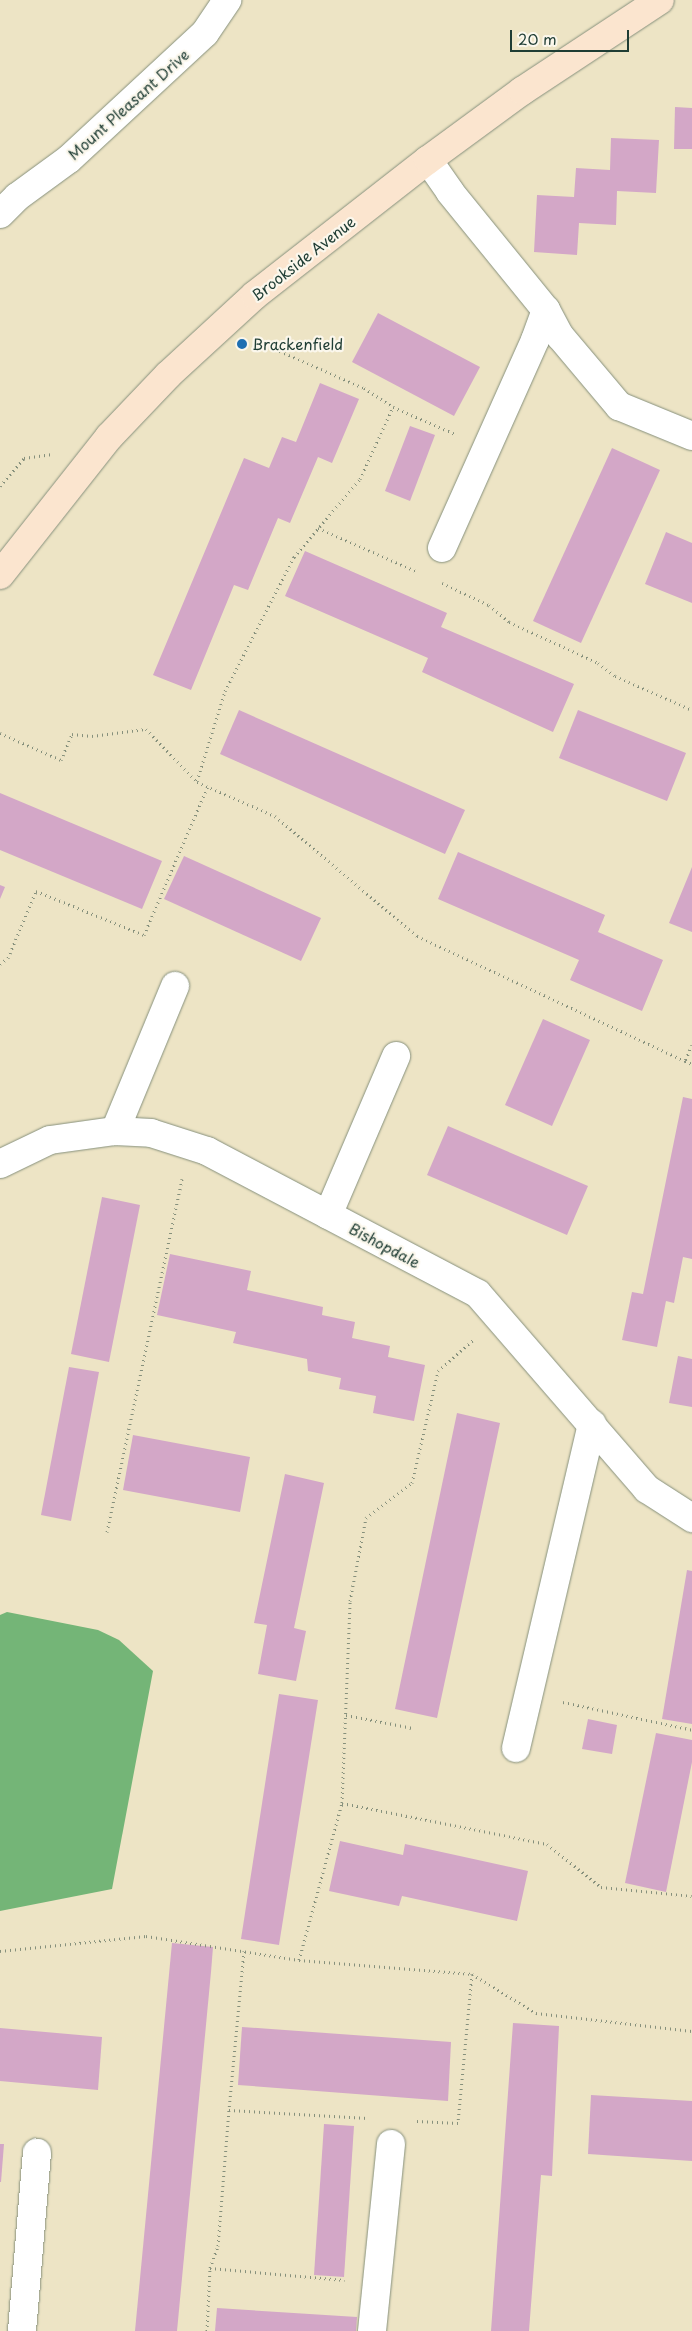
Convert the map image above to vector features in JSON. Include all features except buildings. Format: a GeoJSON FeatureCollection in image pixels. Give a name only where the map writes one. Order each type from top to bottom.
{"type":"FeatureCollection","features":[{"type":"Feature","properties":{"kind":"street","name":"Mount Pleasant Drive"},"geometry":{"type":"LineString","coordinates":[[6,200],[68,159],[206,33],[227,0]]}},
{"type":"Feature","properties":{"kind":"street","name":"Brookside Avenue"},"geometry":{"type":"LineString","coordinates":[[0,575],[110,437],[168,375],[254,295],[428,160],[522,91],[660,0]]}},
{"type":"Feature","properties":{"kind":"street"},"geometry":{"type":"LineString","coordinates":[[428,160],[450,192],[546,310],[560,336],[619,406],[692,436]]}},
{"type":"Feature","properties":{"kind":"street"},"geometry":{"type":"LineString","coordinates":[[442,548],[535,340],[546,310]]}},
{"type":"Feature","properties":{"kind":"street"},"geometry":{"type":"LineString","coordinates":[[115,1131],[175,986]]}},
{"type":"Feature","properties":{"kind":"street"},"geometry":{"type":"LineString","coordinates":[[328,1215],[396,1056]]}},
{"type":"Feature","properties":{"kind":"street","name":"Bishopdale"},"geometry":{"type":"LineString","coordinates":[[0,1164],[50,1140],[115,1131],[151,1133],[207,1150],[478,1294],[647,1489],[692,1518]]}},
{"type":"Feature","properties":{"kind":"street"},"geometry":{"type":"LineString","coordinates":[[516,1748],[592,1424]]}},
{"type":"Feature","properties":{"kind":"street"},"geometry":{"type":"LineString","coordinates":[[372,2331],[391,2144]]}},
{"type":"Feature","properties":{"kind":"street"},"geometry":{"type":"LineString","coordinates":[[22,2331],[37,2153]]}},
{"type":"Feature","properties":{"kind":"path"},"geometry":{"type":"LineString","coordinates":[[266,345],[364,388],[393,407],[486,448]]}},
{"type":"Feature","properties":{"kind":"path"},"geometry":{"type":"LineString","coordinates":[[197,782],[225,690],[294,557],[360,479],[393,407]]}},
{"type":"Feature","properties":{"kind":"path"},"geometry":{"type":"LineString","coordinates":[[0,486],[24,458],[51,454],[57,448]]}},
{"type":"Feature","properties":{"kind":"path"},"geometry":{"type":"LineString","coordinates":[[318,528],[418,572]]}},
{"type":"Feature","properties":{"kind":"path"},"geometry":{"type":"LineString","coordinates":[[436,580],[489,605],[509,622],[598,663],[615,676],[692,710]]}},
{"type":"Feature","properties":{"kind":"path"},"geometry":{"type":"LineString","coordinates":[[0,733],[61,760],[72,734],[92,736],[146,729],[197,782],[275,816],[417,936],[692,1064]]}},
{"type":"Feature","properties":{"kind":"path"},"geometry":{"type":"LineString","coordinates":[[0,964],[8,958],[36,891],[144,935],[208,786]]}},
{"type":"Feature","properties":{"kind":"path"},"geometry":{"type":"LineString","coordinates":[[685,1061],[692,1045]]}},
{"type":"Feature","properties":{"kind":"path"},"geometry":{"type":"LineString","coordinates":[[107,1532],[189,1146]]}},
{"type":"Feature","properties":{"kind":"path"},"geometry":{"type":"LineString","coordinates":[[299,1960],[342,1803],[350,1601],[366,1518],[412,1483],[438,1371],[499,1318]]}},
{"type":"Feature","properties":{"kind":"path"},"geometry":{"type":"LineString","coordinates":[[528,1694],[692,1730]]}},
{"type":"Feature","properties":{"kind":"path"},"geometry":{"type":"LineString","coordinates":[[346,1715],[413,1728]]}},
{"type":"Feature","properties":{"kind":"path"},"geometry":{"type":"LineString","coordinates":[[342,1803],[548,1844],[601,1887],[692,1896]]}},
{"type":"Feature","properties":{"kind":"path"},"geometry":{"type":"LineString","coordinates":[[0,1951],[146,1936],[299,1960],[472,1974],[536,2013],[692,2031]]}},
{"type":"Feature","properties":{"kind":"path"},"geometry":{"type":"LineString","coordinates":[[207,2331],[210,2268],[218,2246],[244,1951]]}},
{"type":"Feature","properties":{"kind":"path"},"geometry":{"type":"LineString","coordinates":[[411,2121],[458,2123],[472,1974]]}},
{"type":"Feature","properties":{"kind":"path"},"geometry":{"type":"LineString","coordinates":[[229,2110],[374,2118]]}},
{"type":"Feature","properties":{"kind":"path"},"geometry":{"type":"LineString","coordinates":[[210,2268],[377,2283]]}},
{"type":"Feature","properties":{"kind":"green space"},"geometry":{"type":"Polygon","coordinates":[[[7,1612],[98,1630],[119,1640],[153,1671],[112,1889],[0,1911],[0,1615],[7,1612]]]}},
{"type":"Feature","properties":{"kind":"place","name":"Brackenfield"},"geometry":{"type":"Point","coordinates":[242,344]}}]}
